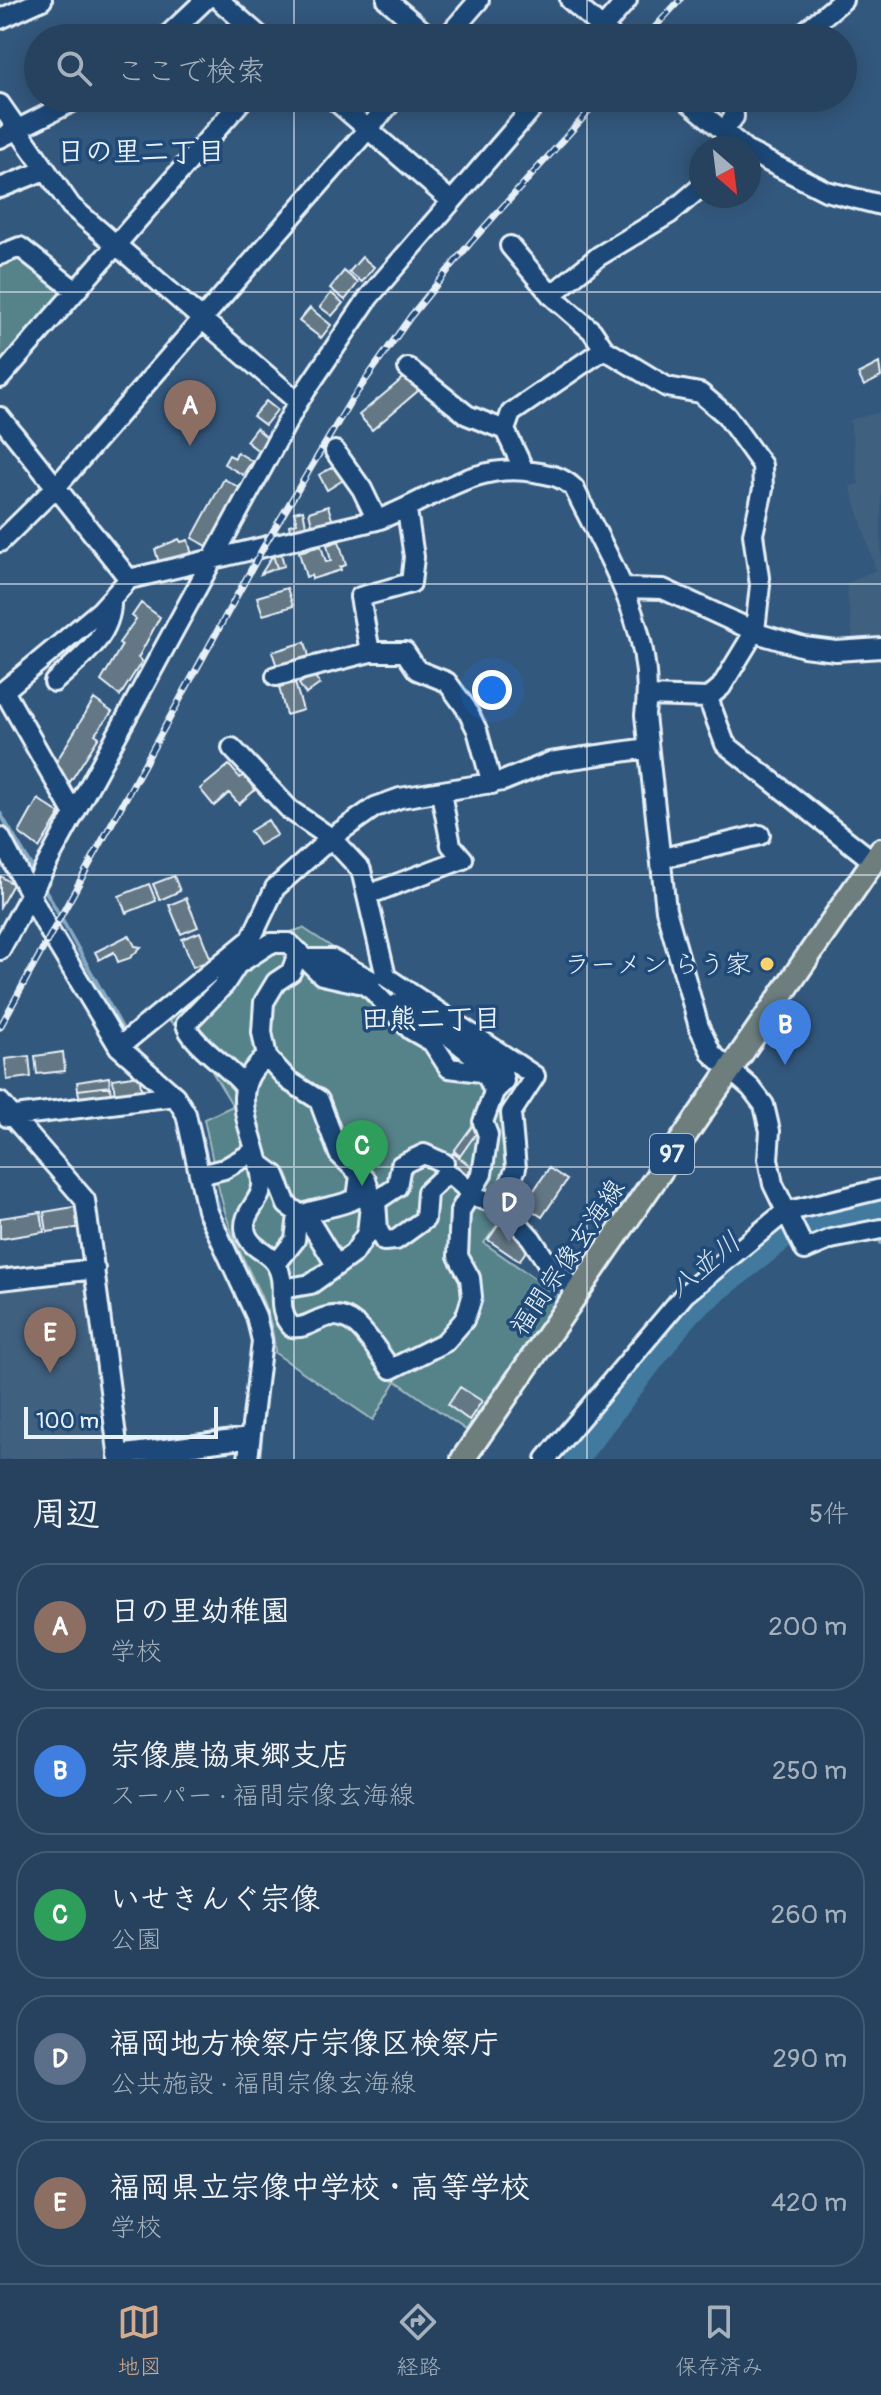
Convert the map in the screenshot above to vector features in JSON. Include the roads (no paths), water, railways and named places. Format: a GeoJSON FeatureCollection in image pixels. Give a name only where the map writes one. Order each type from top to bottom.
{"type":"FeatureCollection","features":[{"type":"Feature","properties":{"kind":"main road","name":"福間宗像玄海線"},"geometry":{"type":"LineString","coordinates":[[463,1459],[877,855]]}},
{"type":"Feature","properties":{"kind":"street"},"geometry":{"type":"LineString","coordinates":[[0,19],[42,0]]}},
{"type":"Feature","properties":{"kind":"street"},"geometry":{"type":"LineString","coordinates":[[180,24],[205,0]]}},
{"type":"Feature","properties":{"kind":"street"},"geometry":{"type":"LineString","coordinates":[[219,0],[246,24]]}},
{"type":"Feature","properties":{"kind":"street"},"geometry":{"type":"LineString","coordinates":[[387,0],[415,24]]}},
{"type":"Feature","properties":{"kind":"street"},"geometry":{"type":"LineString","coordinates":[[458,24],[479,0]]}},
{"type":"Feature","properties":{"kind":"street"},"geometry":{"type":"LineString","coordinates":[[570,0],[595,24]]}},
{"type":"Feature","properties":{"kind":"street"},"geometry":{"type":"LineString","coordinates":[[611,24],[627,0]]}},
{"type":"Feature","properties":{"kind":"street"},"geometry":{"type":"LineString","coordinates":[[814,24],[843,0]]}},
{"type":"Feature","properties":{"kind":"street"},"geometry":{"type":"LineString","coordinates":[[0,104],[71,206],[298,402]]}},
{"type":"Feature","properties":{"kind":"street"},"geometry":{"type":"LineString","coordinates":[[0,138],[54,112]]}},
{"type":"Feature","properties":{"kind":"street"},"geometry":{"type":"LineString","coordinates":[[0,378],[232,112]]}},
{"type":"Feature","properties":{"kind":"street"},"geometry":{"type":"LineString","coordinates":[[348,112],[451,201]]}},
{"type":"Feature","properties":{"kind":"street"},"geometry":{"type":"LineString","coordinates":[[0,542],[56,487],[383,112]]}},
{"type":"Feature","properties":{"kind":"street"},"geometry":{"type":"LineString","coordinates":[[0,950],[298,402],[369,297],[529,112]]}},
{"type":"Feature","properties":{"kind":"street"},"geometry":{"type":"LineString","coordinates":[[700,112],[728,136]]}},
{"type":"Feature","properties":{"kind":"street"},"geometry":{"type":"LineString","coordinates":[[723,132],[734,117],[734,112]]}},
{"type":"Feature","properties":{"kind":"street"},"geometry":{"type":"LineString","coordinates":[[761,158],[826,191],[881,205]]}},
{"type":"Feature","properties":{"kind":"street"},"geometry":{"type":"LineString","coordinates":[[0,188],[45,170]]}},
{"type":"Feature","properties":{"kind":"street"},"geometry":{"type":"LineString","coordinates":[[551,295],[599,256],[669,214],[689,197]]}},
{"type":"Feature","properties":{"kind":"street"},"geometry":{"type":"LineString","coordinates":[[510,246],[551,295],[592,331],[604,349],[667,387],[700,393],[726,415],[762,465],[763,489],[753,534],[760,585],[755,631],[721,687],[708,698],[648,696]]}},
{"type":"Feature","properties":{"kind":"street"},"geometry":{"type":"LineString","coordinates":[[0,255],[20,247],[76,291]]}},
{"type":"Feature","properties":{"kind":"street"},"geometry":{"type":"LineString","coordinates":[[505,430],[511,413],[604,349]]}},
{"type":"Feature","properties":{"kind":"street"},"geometry":{"type":"LineString","coordinates":[[408,368],[467,415],[505,430],[524,470]]}},
{"type":"Feature","properties":{"kind":"street"},"geometry":{"type":"LineString","coordinates":[[0,417],[129,579]]}},
{"type":"Feature","properties":{"kind":"street"},"geometry":{"type":"LineString","coordinates":[[335,451],[362,489],[377,520]]}},
{"type":"Feature","properties":{"kind":"street"},"geometry":{"type":"LineString","coordinates":[[74,814],[2,692],[111,599],[129,579],[377,520],[407,510],[471,475],[524,470],[562,477],[574,488],[623,588],[644,655],[648,748],[663,858],[666,910],[699,1027],[712,1054],[764,1105],[770,1131],[768,1159],[773,1184],[805,1250],[831,1239],[881,1229]]}},
{"type":"Feature","properties":{"kind":"street"},"geometry":{"type":"LineString","coordinates":[[370,652],[360,597],[411,583],[414,557],[407,510]]}},
{"type":"Feature","properties":{"kind":"street"},"geometry":{"type":"LineString","coordinates":[[623,588],[663,589],[755,631],[804,647],[836,651],[881,648]]}},
{"type":"Feature","properties":{"kind":"street"},"geometry":{"type":"LineString","coordinates":[[54,682],[97,642],[112,614],[111,599]]}},
{"type":"Feature","properties":{"kind":"street"},"geometry":{"type":"LineString","coordinates":[[276,676],[370,652],[405,652],[417,670],[447,682],[477,730],[492,784]]}},
{"type":"Feature","properties":{"kind":"street"},"geometry":{"type":"LineString","coordinates":[[708,698],[725,744],[877,855]]}},
{"type":"Feature","properties":{"kind":"street"},"geometry":{"type":"LineString","coordinates":[[232,748],[290,810],[331,838],[361,870],[386,977],[535,1076],[511,1113],[516,1168],[501,1205]]}},
{"type":"Feature","properties":{"kind":"street"},"geometry":{"type":"LineString","coordinates":[[119,1047],[234,960],[261,923],[275,888],[331,838],[387,802],[492,784],[550,762],[648,748]]}},
{"type":"Feature","properties":{"kind":"street"},"geometry":{"type":"LineString","coordinates":[[378,891],[463,859],[451,845],[441,793]]}},
{"type":"Feature","properties":{"kind":"street"},"geometry":{"type":"LineString","coordinates":[[663,858],[760,835]]}},
{"type":"Feature","properties":{"kind":"street"},"geometry":{"type":"LineString","coordinates":[[0,837],[36,884],[47,927],[119,1047],[175,1096],[186,1114],[207,1210],[256,1316],[262,1341],[248,1459]]}},
{"type":"Feature","properties":{"kind":"street"},"geometry":{"type":"LineString","coordinates":[[244,1086],[225,1064],[192,1038],[186,1024],[191,1014],[224,985],[234,960],[280,940],[303,955],[329,958],[380,984],[411,1030],[432,1042],[449,1068],[481,1072],[494,1092]]}},
{"type":"Feature","properties":{"kind":"street"},"geometry":{"type":"LineString","coordinates":[[282,1289],[311,1284],[354,1253],[367,1233],[371,1196],[366,1180],[339,1154],[319,1100],[289,1081],[267,1057],[262,1032],[264,1002],[276,982],[291,972],[303,955]]}},
{"type":"Feature","properties":{"kind":"street"},"geometry":{"type":"LineString","coordinates":[[267,1057],[244,1086],[242,1103],[263,1187],[245,1218],[246,1235],[276,1264],[282,1289],[282,1314],[292,1327],[297,1329],[327,1316],[345,1318],[376,1345],[391,1369],[417,1358],[453,1334],[468,1310],[472,1297],[470,1278],[459,1261],[458,1249],[460,1211],[483,1170],[488,1135],[483,1122],[494,1092],[504,1081],[501,1068],[475,1057],[434,1024],[403,1015]]}},
{"type":"Feature","properties":{"kind":"street"},"geometry":{"type":"LineString","coordinates":[[4,1112],[175,1096]]}},
{"type":"Feature","properties":{"kind":"street"},"geometry":{"type":"LineString","coordinates":[[4,1112],[85,1200],[119,1457],[249,1438]]}},
{"type":"Feature","properties":{"kind":"street"},"geometry":{"type":"LineString","coordinates":[[444,1163],[424,1154],[401,1165],[397,1187],[376,1201],[382,1239],[392,1242],[425,1219],[427,1192],[445,1175],[451,1175],[482,1200],[501,1205],[550,1267],[578,1291]]}},
{"type":"Feature","properties":{"kind":"street"},"geometry":{"type":"LineString","coordinates":[[200,1175],[257,1157]]}},
{"type":"Feature","properties":{"kind":"street"},"geometry":{"type":"LineString","coordinates":[[257,1157],[275,1175],[287,1205],[302,1214],[336,1265]]}},
{"type":"Feature","properties":{"kind":"street"},"geometry":{"type":"LineString","coordinates":[[302,1214],[338,1207],[357,1198],[361,1193],[360,1175]]}},
{"type":"Feature","properties":{"kind":"street"},"geometry":{"type":"LineString","coordinates":[[546,1459],[685,1294],[786,1215],[881,1189]]}},
{"type":"Feature","properties":{"kind":"street"},"geometry":{"type":"LineString","coordinates":[[276,1264],[295,1240],[302,1214]]}},
{"type":"Feature","properties":{"kind":"street"},"geometry":{"type":"LineString","coordinates":[[0,1280],[95,1269]]}},
{"type":"Feature","properties":{"kind":"waterway"},"geometry":{"type":"LineString","coordinates":[[0,813],[34,871]]}},
{"type":"Feature","properties":{"kind":"waterway"},"geometry":{"type":"LineString","coordinates":[[43,886],[126,1035]]}},
{"type":"Feature","properties":{"kind":"waterway"},"geometry":{"type":"LineString","coordinates":[[144,1057],[184,1094],[191,1105],[209,1169]]}},
{"type":"Feature","properties":{"kind":"waterway"},"geometry":{"type":"LineString","coordinates":[[211,1177],[221,1219]]}},
{"type":"Feature","properties":{"kind":"waterway","name":"八並川"},"geometry":{"type":"LineString","coordinates":[[576,1459],[689,1312],[788,1234],[881,1212]]}},
{"type":"Feature","properties":{"kind":"waterway"},"geometry":{"type":"LineString","coordinates":[[259,1459],[270,1346]]}},
{"type":"Feature","properties":{"kind":"railway"},"geometry":{"type":"LineString","coordinates":[[658,24],[680,0]]}},
{"type":"Feature","properties":{"kind":"railway"},"geometry":{"type":"LineString","coordinates":[[0,1027],[263,548],[350,402],[411,316],[471,242],[588,112]]}},
{"type":"Feature","properties":{"kind":"place","name":"日の里幼稚園"},"geometry":{"type":"Point","coordinates":[190,446]}},
{"type":"Feature","properties":{"kind":"place","name":"ラーメン らう家"},"geometry":{"type":"Point","coordinates":[767,964]}},
{"type":"Feature","properties":{"kind":"place","name":"宗像農協東郷支店"},"geometry":{"type":"Point","coordinates":[785,1065]}},
{"type":"Feature","properties":{"kind":"place","name":"いせきんぐ宗像"},"geometry":{"type":"Point","coordinates":[362,1186]}},
{"type":"Feature","properties":{"kind":"place","name":"福岡地方検察庁宗像区検察庁"},"geometry":{"type":"Point","coordinates":[509,1243]}},
{"type":"Feature","properties":{"kind":"place","name":"福岡県立宗像中学校・高等学校"},"geometry":{"type":"Point","coordinates":[50,1373]}},
{"type":"Feature","properties":{"kind":"district","name":"日の里二丁目"},"geometry":{"type":"Point","coordinates":[141,151]}},
{"type":"Feature","properties":{"kind":"district","name":"田熊二丁目"},"geometry":{"type":"Point","coordinates":[431,1018]}}]}
